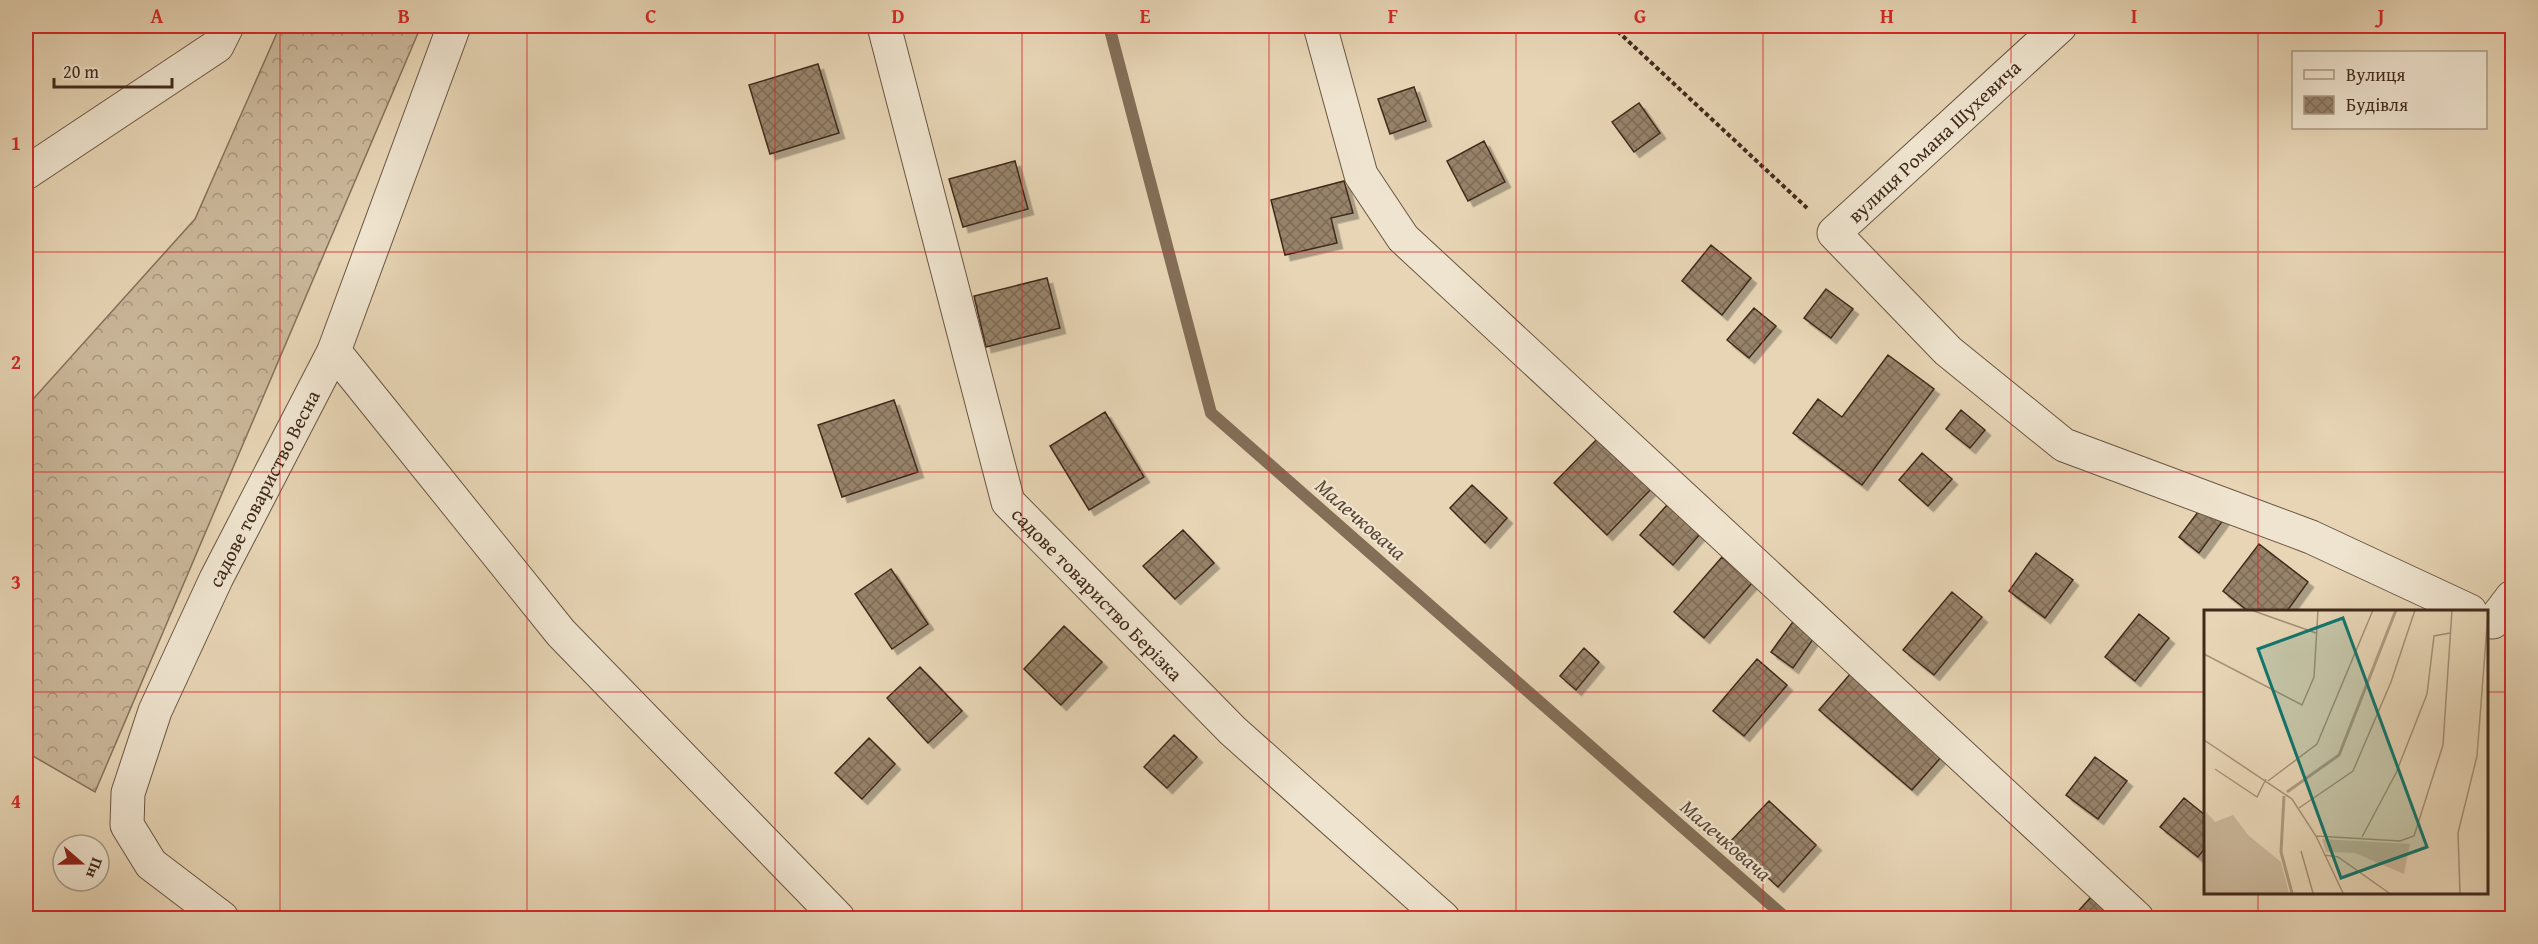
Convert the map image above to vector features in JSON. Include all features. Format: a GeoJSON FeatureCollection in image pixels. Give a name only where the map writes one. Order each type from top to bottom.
{"type":"FeatureCollection","features":[{"type":"Feature","properties":{"kind":"street"},"geometry":{"type":"LineString","coordinates":[[26,173],[217,46],[226,26]]}},
{"type":"Feature","properties":{"kind":"street","name":"садове товариство Весна"},"geometry":{"type":"LineString","coordinates":[[222,918],[152,864],[127,825],[128,793],[155,711],[212,589],[334,351],[454,26]]}},
{"type":"Feature","properties":{"kind":"street","name":"садове товариство Берізка"},"geometry":{"type":"LineString","coordinates":[[884,26],[1008,502],[1233,731],[1443,918]]}},
{"type":"Feature","properties":{"kind":"street"},"geometry":{"type":"LineString","coordinates":[[1320,26],[1361,176],[1403,238],[2137,918]]}},
{"type":"Feature","properties":{"kind":"street","name":"вулиця Романа Шухевича"},"geometry":{"type":"LineString","coordinates":[[1834,233],[2060,26]]}},
{"type":"Feature","properties":{"kind":"street"},"geometry":{"type":"LineString","coordinates":[[1834,233],[1948,351],[2064,445],[2311,537],[2481,610]]}},
{"type":"Feature","properties":{"kind":"street"},"geometry":{"type":"LineString","coordinates":[[334,351],[561,633],[838,918]]}},
{"type":"Feature","properties":{"kind":"path"},"geometry":{"type":"LineString","coordinates":[[1612,26],[1834,233]]}},
{"type":"Feature","properties":{"kind":"green space"},"geometry":{"type":"Polygon","coordinates":[[[280,26],[421,26],[95,792],[26,752],[26,407],[195,219],[280,26]]]}},
{"type":"Feature","properties":{"kind":"building"},"geometry":{"type":"Polygon","coordinates":[[[818,64],[839,133],[770,154],[749,85],[818,64]]]}},
{"type":"Feature","properties":{"kind":"building"},"geometry":{"type":"Polygon","coordinates":[[[1414,87],[1426,121],[1390,134],[1378,99],[1414,87]]]}},
{"type":"Feature","properties":{"kind":"building"},"geometry":{"type":"Polygon","coordinates":[[[1639,103],[1660,133],[1634,152],[1612,122],[1639,103]]]}},
{"type":"Feature","properties":{"kind":"building"},"geometry":{"type":"Polygon","coordinates":[[[1484,141],[1505,182],[1468,201],[1447,161],[1484,141]]]}},
{"type":"Feature","properties":{"kind":"building"},"geometry":{"type":"Polygon","coordinates":[[[1015,161],[1028,209],[963,227],[949,179],[1015,161]]]}},
{"type":"Feature","properties":{"kind":"building"},"geometry":{"type":"Polygon","coordinates":[[[1344,181],[1353,213],[1331,218],[1337,243],[1285,255],[1271,200],[1344,181]]]}},
{"type":"Feature","properties":{"kind":"building"},"geometry":{"type":"Polygon","coordinates":[[[1711,245],[1751,278],[1722,315],[1682,281],[1711,245]]]}},
{"type":"Feature","properties":{"kind":"building"},"geometry":{"type":"Polygon","coordinates":[[[1047,278],[1060,328],[986,347],[974,296],[1047,278]]]}},
{"type":"Feature","properties":{"kind":"building"},"geometry":{"type":"Polygon","coordinates":[[[1826,289],[1853,309],[1831,338],[1804,318],[1826,289]]]}},
{"type":"Feature","properties":{"kind":"building"},"geometry":{"type":"Polygon","coordinates":[[[1754,308],[1776,326],[1749,358],[1727,340],[1754,308]]]}},
{"type":"Feature","properties":{"kind":"building"},"geometry":{"type":"Polygon","coordinates":[[[1888,355],[1934,389],[1862,485],[1793,433],[1818,399],[1842,417],[1888,355]]]}},
{"type":"Feature","properties":{"kind":"building"},"geometry":{"type":"Polygon","coordinates":[[[894,400],[918,472],[842,497],[818,425],[894,400]]]}},
{"type":"Feature","properties":{"kind":"building"},"geometry":{"type":"Polygon","coordinates":[[[1961,410],[1985,430],[1970,448],[1946,429],[1961,410]]]}},
{"type":"Feature","properties":{"kind":"building"},"geometry":{"type":"Polygon","coordinates":[[[1105,412],[1144,477],[1089,510],[1050,446],[1105,412]]]}},
{"type":"Feature","properties":{"kind":"building"},"geometry":{"type":"Polygon","coordinates":[[[1600,436],[1653,487],[1607,535],[1554,483],[1600,436]]]}},
{"type":"Feature","properties":{"kind":"building"},"geometry":{"type":"Polygon","coordinates":[[[1922,453],[1952,479],[1928,506],[1899,480],[1922,453]]]}},
{"type":"Feature","properties":{"kind":"building"},"geometry":{"type":"Polygon","coordinates":[[[1472,485],[1507,518],[1485,543],[1450,508],[1472,485]]]}},
{"type":"Feature","properties":{"kind":"building"},"geometry":{"type":"Polygon","coordinates":[[[2204,504],[2224,519],[2199,553],[2179,537],[2204,504]]]}},
{"type":"Feature","properties":{"kind":"building"},"geometry":{"type":"Polygon","coordinates":[[[1667,505],[1700,534],[1673,565],[1640,535],[1667,505]]]}},
{"type":"Feature","properties":{"kind":"building"},"geometry":{"type":"Polygon","coordinates":[[[1183,530],[1214,563],[1175,599],[1143,566],[1183,530]]]}},
{"type":"Feature","properties":{"kind":"building"},"geometry":{"type":"Polygon","coordinates":[[[2259,544],[2308,582],[2288,610],[2247,610],[2223,591],[2259,544]]]}},
{"type":"Feature","properties":{"kind":"building"},"geometry":{"type":"Polygon","coordinates":[[[2036,553],[2073,580],[2045,618],[2009,591],[2036,553]]]}},
{"type":"Feature","properties":{"kind":"building"},"geometry":{"type":"Polygon","coordinates":[[[1722,557],[1752,583],[1704,638],[1674,612],[1722,557]]]}},
{"type":"Feature","properties":{"kind":"building"},"geometry":{"type":"Polygon","coordinates":[[[891,569],[928,624],[892,649],[855,594],[891,569]]]}},
{"type":"Feature","properties":{"kind":"building"},"geometry":{"type":"Polygon","coordinates":[[[1952,592],[1982,617],[1934,675],[1903,650],[1952,592]]]}},
{"type":"Feature","properties":{"kind":"building"},"geometry":{"type":"Polygon","coordinates":[[[2139,614],[2169,638],[2135,681],[2105,657],[2139,614]]]}},
{"type":"Feature","properties":{"kind":"building"},"geometry":{"type":"Polygon","coordinates":[[[1795,619],[1816,635],[1793,668],[1771,652],[1795,619]]]}},
{"type":"Feature","properties":{"kind":"building"},"geometry":{"type":"Polygon","coordinates":[[[1064,626],[1102,662],[1061,705],[1024,669],[1064,626]]]}},
{"type":"Feature","properties":{"kind":"building"},"geometry":{"type":"Polygon","coordinates":[[[1584,648],[1599,662],[1576,690],[1560,676],[1584,648]]]}},
{"type":"Feature","properties":{"kind":"building"},"geometry":{"type":"Polygon","coordinates":[[[1757,659],[1787,685],[1744,736],[1713,711],[1757,659]]]}},
{"type":"Feature","properties":{"kind":"building"},"geometry":{"type":"Polygon","coordinates":[[[920,667],[962,711],[928,743],[887,698],[920,667]]]}},
{"type":"Feature","properties":{"kind":"building"},"geometry":{"type":"Polygon","coordinates":[[[1851,673],[1944,754],[1912,790],[1819,710],[1851,673]]]}},
{"type":"Feature","properties":{"kind":"building"},"geometry":{"type":"Polygon","coordinates":[[[1174,735],[1197,757],[1167,788],[1144,767],[1174,735]]]}},
{"type":"Feature","properties":{"kind":"building"},"geometry":{"type":"Polygon","coordinates":[[[869,738],[895,764],[862,799],[835,773],[869,738]]]}},
{"type":"Feature","properties":{"kind":"building"},"geometry":{"type":"Polygon","coordinates":[[[2095,757],[2127,781],[2098,819],[2066,795],[2095,757]]]}},
{"type":"Feature","properties":{"kind":"building"},"geometry":{"type":"Polygon","coordinates":[[[2184,798],[2204,814],[2204,849],[2198,857],[2160,827],[2184,798]]]}},
{"type":"Feature","properties":{"kind":"building"},"geometry":{"type":"Polygon","coordinates":[[[1769,801],[1816,845],[1778,887],[1730,842],[1769,801]]]}},
{"type":"Feature","properties":{"kind":"building"},"geometry":{"type":"Polygon","coordinates":[[[2091,897],[2116,918],[2072,918],[2091,897]]]}},
{"type":"Feature","properties":{"kind":"waterway","name":"Малечковача"},"geometry":{"type":"LineString","coordinates":[[1109,26],[1211,413],[1786,918]]}}]}
